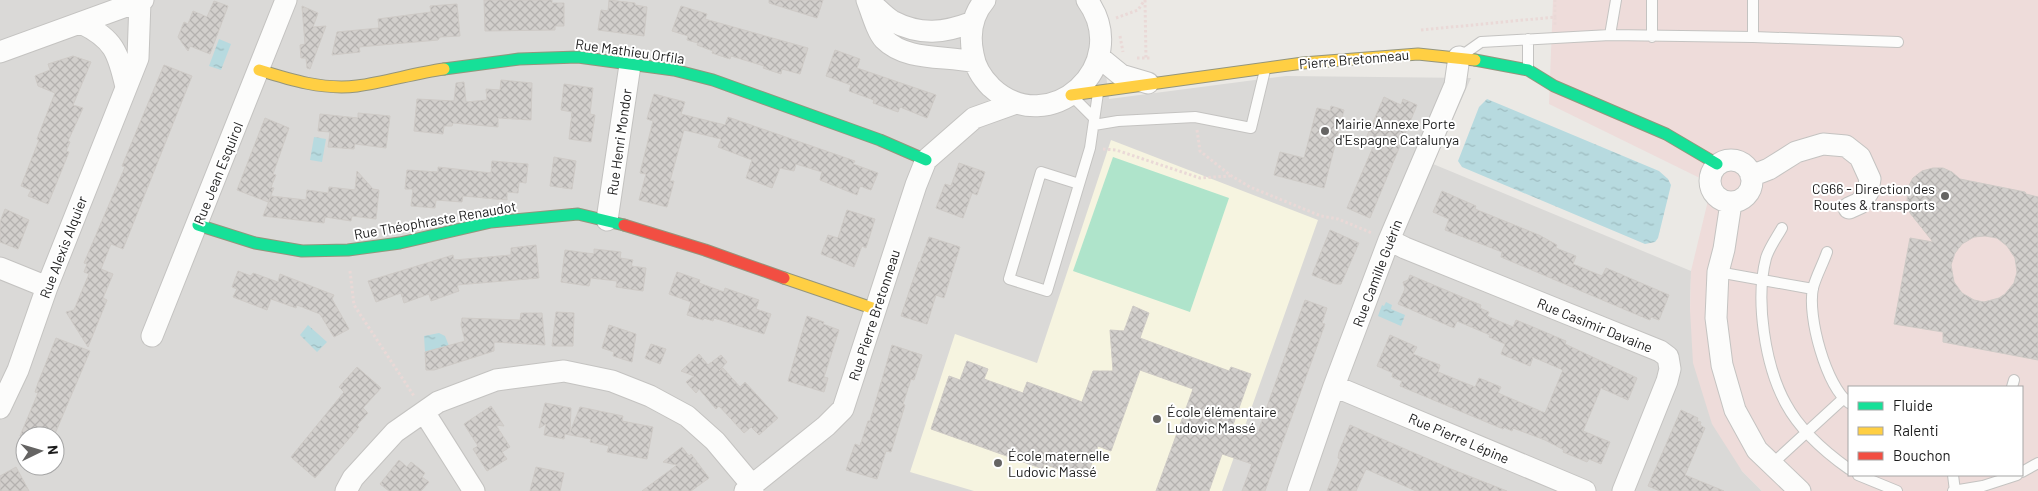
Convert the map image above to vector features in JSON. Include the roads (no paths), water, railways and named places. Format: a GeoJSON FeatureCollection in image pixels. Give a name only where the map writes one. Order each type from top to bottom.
{"type":"FeatureCollection","features":[{"type":"Feature","properties":{"kind":"street"},"geometry":{"type":"LineString","coordinates":[[867,0],[891,20],[922,31],[951,30],[973,22]]}},
{"type":"Feature","properties":{"kind":"street"},"geometry":{"type":"LineString","coordinates":[[867,0],[883,38],[897,48],[922,56],[963,59],[979,71],[998,94],[1016,103],[1035,106],[1054,103],[1071,95],[1090,77],[1099,57],[1101,40],[1099,24],[1093,8],[1087,0]]}},
{"type":"Feature","properties":{"kind":"street"},"geometry":{"type":"LineString","coordinates":[[974,118],[979,71],[971,42],[973,22],[985,0]]}},
{"type":"Feature","properties":{"kind":"street"},"geometry":{"type":"LineString","coordinates":[[0,52],[142,1]]}},
{"type":"Feature","properties":{"kind":"street","name":"Rue Alexis Alquier"},"geometry":{"type":"LineString","coordinates":[[0,408],[18,370],[47,287],[138,58],[142,1]]}},
{"type":"Feature","properties":{"kind":"street","name":"Rue Jean Esquirol"},"geometry":{"type":"LineString","coordinates":[[152,336],[259,70],[282,3]]}},
{"type":"Feature","properties":{"kind":"street"},"geometry":{"type":"LineString","coordinates":[[81,22],[101,32],[119,58],[126,87]]}},
{"type":"Feature","properties":{"kind":"street","name":"Pierre Bretonneau"},"geometry":{"type":"LineString","coordinates":[[1071,95],[1266,67],[1418,54],[1459,57],[1528,70],[1554,86],[1666,134],[1717,164]]}},
{"type":"Feature","properties":{"kind":"street","name":"Rue Mathieu Orfila"},"geometry":{"type":"LineString","coordinates":[[259,70],[299,83],[322,86],[356,86],[436,69],[519,59],[578,57],[674,70],[713,80],[880,140],[926,160]]}},
{"type":"Feature","properties":{"kind":"street","name":"Pierre Bretonneau"},"geometry":{"type":"LineString","coordinates":[[1099,57],[1121,74],[1148,83]]}},
{"type":"Feature","properties":{"kind":"street","name":"Rue Camille Guérin"},"geometry":{"type":"LineString","coordinates":[[1298,491],[1334,386],[1389,240],[1455,85],[1459,57]]}},
{"type":"Feature","properties":{"kind":"street","name":"Rue Henri Mondor"},"geometry":{"type":"LineString","coordinates":[[607,220],[630,65]]}},
{"type":"Feature","properties":{"kind":"street","name":"Rue Pierre Bretonneau"},"geometry":{"type":"LineString","coordinates":[[750,490],[826,426],[843,409],[926,160],[974,118],[1016,103]]}},
{"type":"Feature","properties":{"kind":"street"},"geometry":{"type":"LineString","coordinates":[[1752,176],[1769,169],[1796,152],[1823,144],[1846,146],[1860,157],[1870,179],[1868,192],[1860,204],[1849,208]]}},
{"type":"Feature","properties":{"kind":"street"},"geometry":{"type":"LineString","coordinates":[[1730,160],[1744,164],[1752,176],[1751,189],[1743,199],[1731,203],[1718,199],[1710,189],[1710,175],[1717,164],[1730,160]]}},
{"type":"Feature","properties":{"kind":"street"},"geometry":{"type":"LineString","coordinates":[[1731,203],[1724,249],[1718,272],[1716,318],[1722,365],[1735,410],[1757,450],[1800,491]]}},
{"type":"Feature","properties":{"kind":"street","name":"Rue Théophraste Renaudot"},"geometry":{"type":"LineString","coordinates":[[198,225],[255,244],[302,251],[348,250],[400,244],[491,222],[578,214],[607,220],[705,250],[875,309]]}},
{"type":"Feature","properties":{"kind":"street","name":"Rue Casimir Davaine"},"geometry":{"type":"LineString","coordinates":[[1389,240],[1570,316],[1660,351],[1668,357],[1670,369],[1667,381],[1623,491]]}},
{"type":"Feature","properties":{"kind":"street"},"geometry":{"type":"LineString","coordinates":[[0,268],[47,287]]}},
{"type":"Feature","properties":{"kind":"street"},"geometry":{"type":"LineString","coordinates":[[346,491],[353,478],[395,432],[438,402],[496,380],[564,371],[612,381],[650,396],[687,416],[715,441],[750,490]]}},
{"type":"Feature","properties":{"kind":"street","name":"Rue Pierre Lépine"},"geometry":{"type":"LineString","coordinates":[[1334,386],[1584,491]]}},
{"type":"Feature","properties":{"kind":"street"},"geometry":{"type":"LineString","coordinates":[[424,412],[474,491]]}},
{"type":"Feature","properties":{"kind":"lane"},"geometry":{"type":"LineString","coordinates":[[1610,35],[1616,0]]}},
{"type":"Feature","properties":{"kind":"lane"},"geometry":{"type":"LineString","coordinates":[[1652,0],[1652,37]]}},
{"type":"Feature","properties":{"kind":"lane"},"geometry":{"type":"LineString","coordinates":[[1752,0],[1753,37]]}},
{"type":"Feature","properties":{"kind":"lane"},"geometry":{"type":"LineString","coordinates":[[1459,57],[1481,42],[1610,35],[1898,42]]}},
{"type":"Feature","properties":{"kind":"lane"},"geometry":{"type":"LineString","coordinates":[[1528,39],[1528,70]]}},
{"type":"Feature","properties":{"kind":"lane"},"geometry":{"type":"LineString","coordinates":[[1094,122],[1195,117],[1251,128],[1266,67]]}},
{"type":"Feature","properties":{"kind":"lane"},"geometry":{"type":"LineString","coordinates":[[1079,184],[1041,172],[1009,279],[1047,291],[1090,148],[1099,90]]}},
{"type":"Feature","properties":{"kind":"lane"},"geometry":{"type":"LineString","coordinates":[[1071,95],[1094,122]]}},
{"type":"Feature","properties":{"kind":"lane"},"geometry":{"type":"LineString","coordinates":[[1782,228],[1766,256],[1762,279],[1762,321],[1771,366],[1786,404],[1806,432],[1831,457],[1848,468]]}},
{"type":"Feature","properties":{"kind":"lane"},"geometry":{"type":"LineString","coordinates":[[1772,464],[1806,432],[1846,401],[1824,364],[1814,320],[1813,289],[1827,252]]}},
{"type":"Feature","properties":{"kind":"lane"},"geometry":{"type":"LineString","coordinates":[[1718,272],[1813,289]]}},
{"type":"Feature","properties":{"kind":"lane"},"geometry":{"type":"LineString","coordinates":[[2023,471],[2038,463]]}},
{"type":"Feature","properties":{"kind":"lane"},"geometry":{"type":"LineString","coordinates":[[1860,476],[1897,491]]}},
{"type":"Feature","properties":{"kind":"lane"},"geometry":{"type":"LineString","coordinates":[[1953,476],[1954,491],[1983,486],[2014,476]]}},
{"type":"Feature","properties":{"kind":"water"},"geometry":{"type":"Polygon","coordinates":[[[219,39],[231,44],[221,70],[209,66],[219,39]]]}},
{"type":"Feature","properties":{"kind":"water"},"geometry":{"type":"Polygon","coordinates":[[[1487,99],[1659,171],[1668,179],[1671,185],[1658,238],[1655,242],[1645,244],[1462,167],[1458,161],[1479,107],[1487,99]]]}},
{"type":"Feature","properties":{"kind":"water"},"geometry":{"type":"Polygon","coordinates":[[[314,137],[326,139],[322,162],[310,160],[314,137]]]}},
{"type":"Feature","properties":{"kind":"water"},"geometry":{"type":"Polygon","coordinates":[[[1386,302],[1392,305],[1391,309],[1405,315],[1401,326],[1378,316],[1382,305],[1384,306],[1386,302]]]}},
{"type":"Feature","properties":{"kind":"water"},"geometry":{"type":"Polygon","coordinates":[[[308,325],[327,342],[317,352],[300,335],[308,325]]]}},
{"type":"Feature","properties":{"kind":"water"},"geometry":{"type":"Polygon","coordinates":[[[439,333],[445,336],[449,346],[425,352],[424,336],[439,333]]]}},
{"type":"Feature","properties":{"kind":"place","name":"Mairie Annexe Porte d'Espagne Catalunya"},"geometry":{"type":"Point","coordinates":[1325,131]}},
{"type":"Feature","properties":{"kind":"place","name":"CG66 - Direction des Routes & transports"},"geometry":{"type":"Point","coordinates":[1945,196]}},
{"type":"Feature","properties":{"kind":"place","name":"École élémentaire Ludovic Massé"},"geometry":{"type":"Point","coordinates":[1157,419]}},
{"type":"Feature","properties":{"kind":"place","name":"École maternelle Ludovic Massé"},"geometry":{"type":"Point","coordinates":[998,463]}}]}
